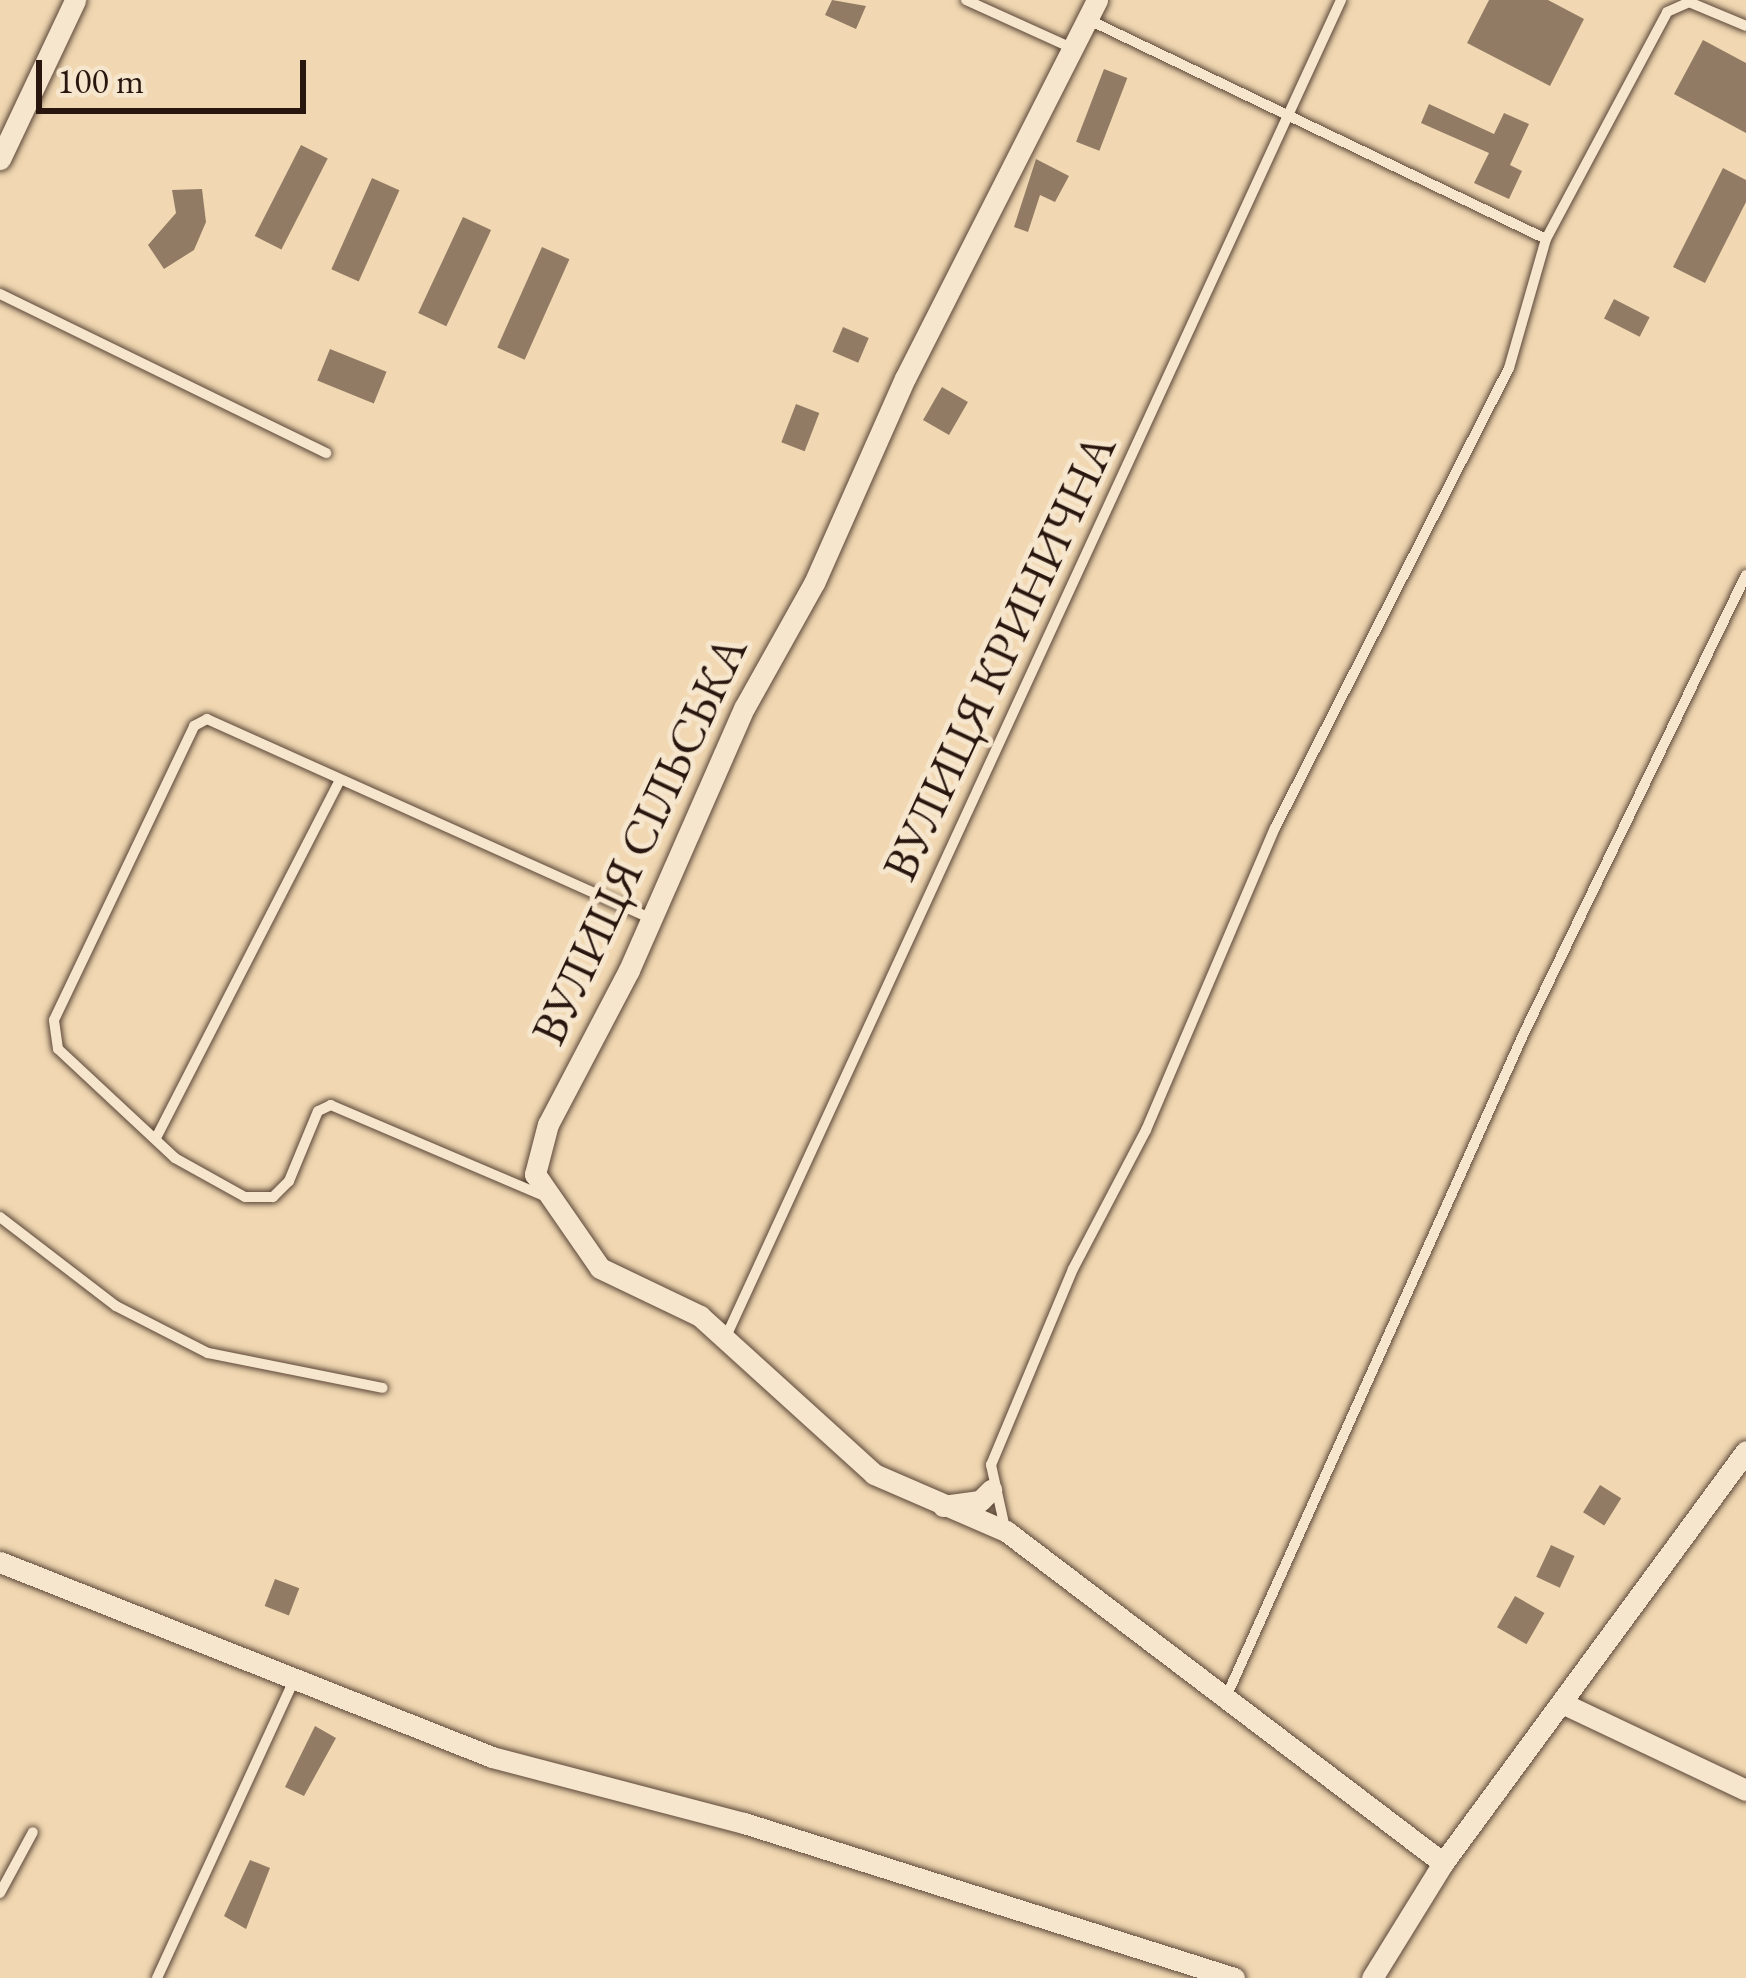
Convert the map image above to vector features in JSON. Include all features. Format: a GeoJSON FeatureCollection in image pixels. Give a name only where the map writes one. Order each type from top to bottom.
{"type":"FeatureCollection","features":[{"type":"Feature","properties":{"kind":"street"},"geometry":{"type":"LineString","coordinates":[[0,159],[75,0]]}},
{"type":"Feature","properties":{"kind":"street","name":"ВУЛИЦЯ СІЛЬСЬКА"},"geometry":{"type":"LineString","coordinates":[[544,1196],[535,1174],[543,1134],[650,918],[744,708],[814,583],[905,378],[1092,10]]}},
{"type":"Feature","properties":{"kind":"street"},"geometry":{"type":"LineString","coordinates":[[544,1196],[600,1268],[678,1300],[874,1474],[1006,1531],[1443,1863]]}},
{"type":"Feature","properties":{"kind":"street"},"geometry":{"type":"LineString","coordinates":[[1372,1978],[1443,1863],[1746,1451]]}},
{"type":"Feature","properties":{"kind":"street"},"geometry":{"type":"LineString","coordinates":[[943,1507],[980,1501],[991,1490]]}},
{"type":"Feature","properties":{"kind":"street"},"geometry":{"type":"LineString","coordinates":[[0,1562],[492,1757],[744,1823],[1234,1978]]}},
{"type":"Feature","properties":{"kind":"street"},"geometry":{"type":"LineString","coordinates":[[1562,1703],[1746,1790]]}},
{"type":"Feature","properties":{"kind":"lane"},"geometry":{"type":"LineString","coordinates":[[966,0],[1072,48]]}},
{"type":"Feature","properties":{"kind":"lane","name":"ВУЛИЦЯ КРИНИЧНА"},"geometry":{"type":"LineString","coordinates":[[723,1344],[1340,0]]}},
{"type":"Feature","properties":{"kind":"lane"},"geometry":{"type":"LineString","coordinates":[[1006,1531],[991,1490],[992,1466],[1072,1269],[1146,1130],[1275,828],[1509,368],[1546,239],[1666,12],[1689,2],[1746,26]]}},
{"type":"Feature","properties":{"kind":"lane"},"geometry":{"type":"LineString","coordinates":[[1092,10],[1546,239]]}},
{"type":"Feature","properties":{"kind":"lane"},"geometry":{"type":"LineString","coordinates":[[0,294],[326,453]]}},
{"type":"Feature","properties":{"kind":"lane"},"geometry":{"type":"LineString","coordinates":[[1227,1695],[1524,1033],[1746,575]]}},
{"type":"Feature","properties":{"kind":"lane"},"geometry":{"type":"LineString","coordinates":[[544,1196],[434,1155],[340,1106],[318,1111],[289,1181],[273,1197],[245,1197],[175,1158],[157,1136],[58,1048],[51,1031],[194,726],[215,720],[650,918]]}},
{"type":"Feature","properties":{"kind":"lane"},"geometry":{"type":"LineString","coordinates":[[157,1136],[340,780]]}},
{"type":"Feature","properties":{"kind":"lane"},"geometry":{"type":"LineString","coordinates":[[0,1217],[116,1306],[208,1354],[383,1388]]}},
{"type":"Feature","properties":{"kind":"lane"},"geometry":{"type":"LineString","coordinates":[[158,1978],[296,1678]]}},
{"type":"Feature","properties":{"kind":"lane"},"geometry":{"type":"LineString","coordinates":[[0,1893],[33,1832]]}},
{"type":"Feature","properties":{"kind":"building"},"geometry":{"type":"Polygon","coordinates":[[[832,0],[866,6],[856,29],[825,15],[832,0]]]}},
{"type":"Feature","properties":{"kind":"building"},"geometry":{"type":"Polygon","coordinates":[[[1489,0],[1548,0],[1584,19],[1550,86],[1467,43],[1489,0]]]}},
{"type":"Feature","properties":{"kind":"building"},"geometry":{"type":"Polygon","coordinates":[[[1703,40],[1746,63],[1746,133],[1674,94],[1703,40]]]}},
{"type":"Feature","properties":{"kind":"building"},"geometry":{"type":"Polygon","coordinates":[[[1104,69],[1127,78],[1099,151],[1076,142],[1104,69]]]}},
{"type":"Feature","properties":{"kind":"building"},"geometry":{"type":"Polygon","coordinates":[[[1429,104],[1494,134],[1504,113],[1529,124],[1510,165],[1522,171],[1509,199],[1474,183],[1489,153],[1421,123],[1429,104]]]}},
{"type":"Feature","properties":{"kind":"building"},"geometry":{"type":"Polygon","coordinates":[[[301,145],[328,159],[281,250],[255,236],[301,145]]]}},
{"type":"Feature","properties":{"kind":"building"},"geometry":{"type":"Polygon","coordinates":[[[1036,159],[1069,176],[1055,202],[1040,195],[1028,232],[1014,227],[1036,159]]]}},
{"type":"Feature","properties":{"kind":"building"},"geometry":{"type":"Polygon","coordinates":[[[1723,168],[1746,180],[1746,202],[1705,283],[1673,267],[1723,168]]]}},
{"type":"Feature","properties":{"kind":"building"},"geometry":{"type":"Polygon","coordinates":[[[372,178],[399,190],[359,282],[331,269],[372,178]]]}},
{"type":"Feature","properties":{"kind":"building"},"geometry":{"type":"Polygon","coordinates":[[[202,189],[206,222],[194,250],[164,269],[148,245],[176,213],[172,190],[202,189]]]}},
{"type":"Feature","properties":{"kind":"building"},"geometry":{"type":"Polygon","coordinates":[[[463,217],[491,230],[446,326],[418,313],[463,217]]]}},
{"type":"Feature","properties":{"kind":"building"},"geometry":{"type":"Polygon","coordinates":[[[542,247],[569,259],[525,360],[497,347],[542,247]]]}},
{"type":"Feature","properties":{"kind":"building"},"geometry":{"type":"Polygon","coordinates":[[[1614,299],[1650,317],[1640,337],[1604,319],[1614,299]]]}},
{"type":"Feature","properties":{"kind":"building"},"geometry":{"type":"Polygon","coordinates":[[[843,327],[869,338],[858,363],[832,352],[843,327]]]}},
{"type":"Feature","properties":{"kind":"building"},"geometry":{"type":"Polygon","coordinates":[[[330,349],[387,372],[374,403],[317,381],[330,349]]]}},
{"type":"Feature","properties":{"kind":"building"},"geometry":{"type":"Polygon","coordinates":[[[942,387],[968,402],[949,435],[923,420],[942,387]]]}},
{"type":"Feature","properties":{"kind":"building"},"geometry":{"type":"Polygon","coordinates":[[[796,404],[819,413],[805,451],[781,442],[796,404]]]}},
{"type":"Feature","properties":{"kind":"building"},"geometry":{"type":"Polygon","coordinates":[[[1600,1485],[1621,1498],[1604,1525],[1583,1512],[1600,1485]]]}},
{"type":"Feature","properties":{"kind":"building"},"geometry":{"type":"Polygon","coordinates":[[[1551,1545],[1575,1556],[1560,1588],[1536,1577],[1551,1545]]]}},
{"type":"Feature","properties":{"kind":"building"},"geometry":{"type":"Polygon","coordinates":[[[275,1579],[299,1588],[289,1615],[265,1606],[275,1579]]]}},
{"type":"Feature","properties":{"kind":"building"},"geometry":{"type":"Polygon","coordinates":[[[1515,1596],[1544,1613],[1526,1644],[1497,1627],[1515,1596]]]}},
{"type":"Feature","properties":{"kind":"building"},"geometry":{"type":"Polygon","coordinates":[[[315,1726],[336,1738],[304,1796],[285,1787],[315,1726]]]}},
{"type":"Feature","properties":{"kind":"building"},"geometry":{"type":"Polygon","coordinates":[[[250,1860],[270,1868],[246,1929],[224,1916],[250,1860]]]}}]}
